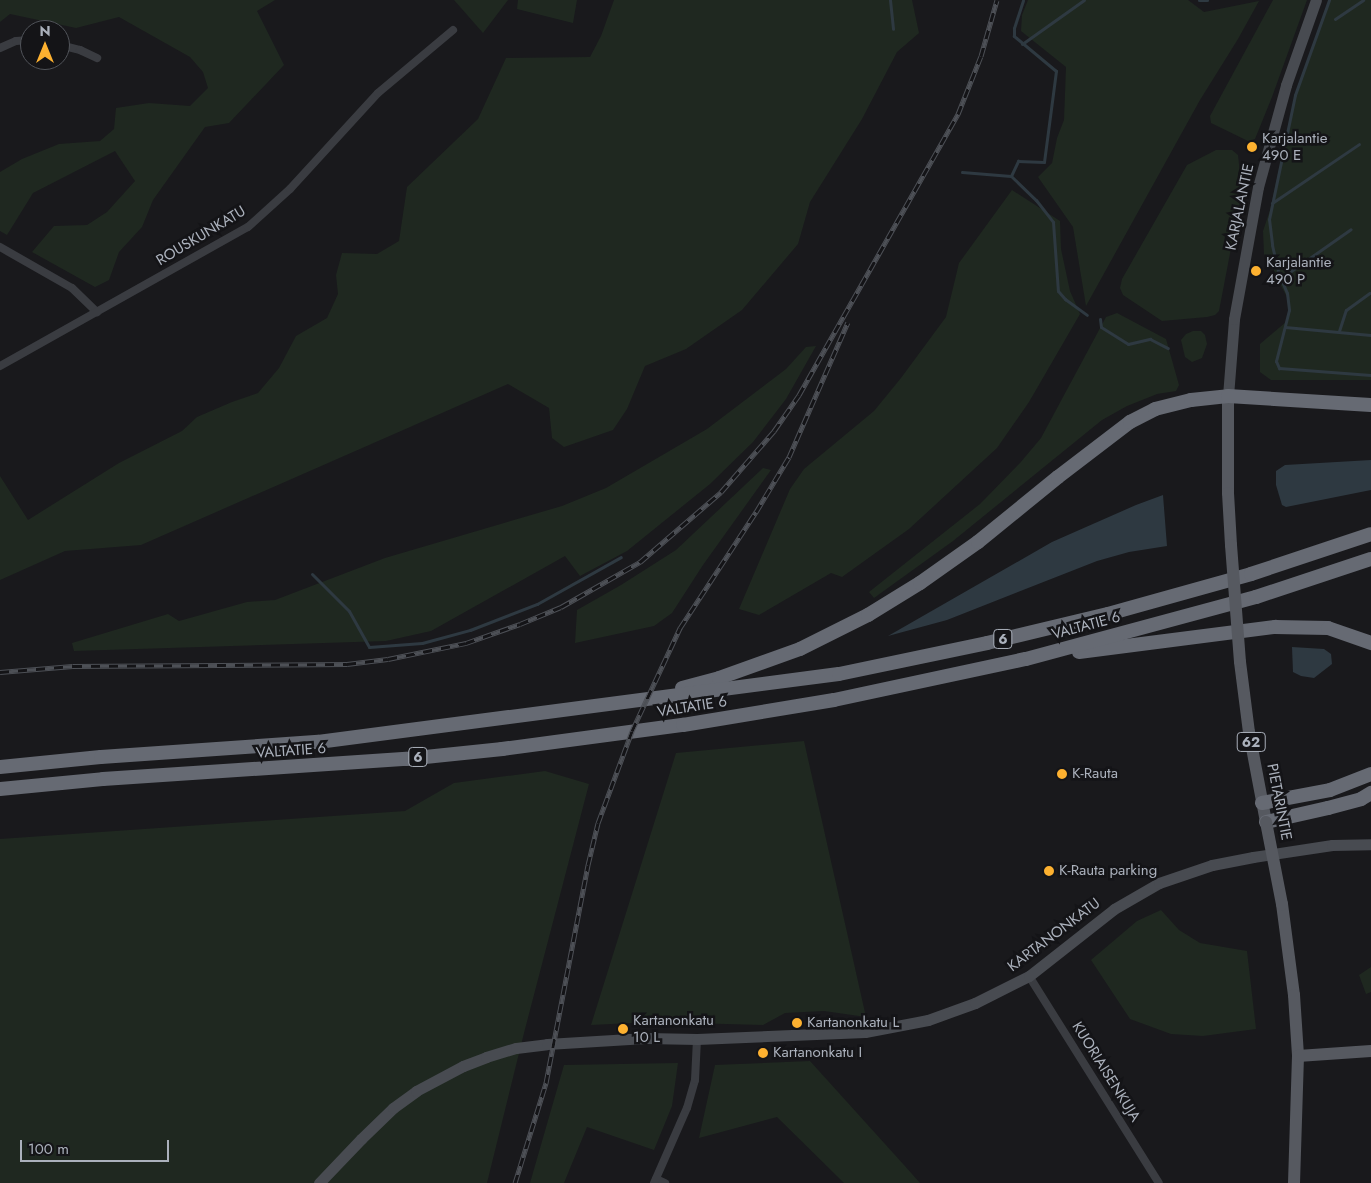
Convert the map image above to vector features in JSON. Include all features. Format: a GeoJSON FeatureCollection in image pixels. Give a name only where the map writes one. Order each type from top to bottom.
{"type":"FeatureCollection","features":[{"type":"Feature","properties":{"kind":"highway"},"geometry":{"type":"LineString","coordinates":[[626,703],[719,678],[800,649],[851,624],[920,583],[978,542],[1130,422],[1155,409],[1191,400],[1228,396],[1371,405]]}},
{"type":"Feature","properties":{"kind":"highway","name":"VALTATIE 6"},"geometry":{"type":"LineString","coordinates":[[0,767],[101,757],[318,742],[838,674],[987,643],[1108,614],[1242,576],[1371,534]]}},
{"type":"Feature","properties":{"kind":"highway","name":"VALTATIE 6"},"geometry":{"type":"LineString","coordinates":[[0,789],[103,779],[406,759],[595,738],[834,700],[1026,659],[1256,597],[1371,559]]}},
{"type":"Feature","properties":{"kind":"highway"},"geometry":{"type":"LineString","coordinates":[[1026,659],[1275,627],[1328,628],[1371,642]]}},
{"type":"Feature","properties":{"kind":"highway"},"geometry":{"type":"LineString","coordinates":[[1262,803],[1330,790],[1371,774]]}},
{"type":"Feature","properties":{"kind":"highway"},"geometry":{"type":"LineString","coordinates":[[1266,822],[1352,801],[1371,793]]}},
{"type":"Feature","properties":{"kind":"main road","name":"KARJALANTIE"},"geometry":{"type":"LineString","coordinates":[[1228,396],[1234,319],[1258,187],[1286,84],[1316,0]]}},
{"type":"Feature","properties":{"kind":"main road","name":"PIETARINTIE"},"geometry":{"type":"LineString","coordinates":[[1228,396],[1231,545],[1240,662],[1249,732],[1282,904],[1294,995],[1298,1056],[1294,1183]]}},
{"type":"Feature","properties":{"kind":"main road","name":"KARTANONKATU"},"geometry":{"type":"LineString","coordinates":[[319,1183],[360,1139],[416,1091],[463,1066],[486,1057],[516,1048],[547,1044],[646,1038],[697,1039],[865,1032],[896,1028],[928,1020],[975,1003],[1029,976],[1114,909],[1159,883],[1212,865],[1253,857],[1332,845],[1371,844]]}},
{"type":"Feature","properties":{"kind":"main road"},"geometry":{"type":"LineString","coordinates":[[1298,1056],[1371,1051]]}},
{"type":"Feature","properties":{"kind":"street","name":"ROUSKUNKATU"},"geometry":{"type":"LineString","coordinates":[[0,366],[248,227],[290,189],[378,93],[453,30]]}},
{"type":"Feature","properties":{"kind":"street"},"geometry":{"type":"LineString","coordinates":[[0,48],[20,41]]}},
{"type":"Feature","properties":{"kind":"street"},"geometry":{"type":"LineString","coordinates":[[70,48],[97,58]]}},
{"type":"Feature","properties":{"kind":"street"},"geometry":{"type":"LineString","coordinates":[[0,247],[72,288],[97,312]]}},
{"type":"Feature","properties":{"kind":"street","name":"KUORIAISENKUJA"},"geometry":{"type":"LineString","coordinates":[[1029,976],[1159,1183]]}},
{"type":"Feature","properties":{"kind":"street"},"geometry":{"type":"LineString","coordinates":[[665,1183],[655,1181],[687,1108],[695,1080],[697,1039]]}},
{"type":"Feature","properties":{"kind":"shaded area"},"geometry":{"type":"Polygon","coordinates":[[[0,0],[275,0],[257,11],[284,65],[229,123],[205,127],[153,200],[142,227],[119,252],[109,280],[95,287],[32,252],[54,226],[87,225],[107,212],[135,181],[115,151],[33,193],[7,235],[0,231],[0,172],[22,159],[59,144],[100,141],[114,129],[116,108],[149,103],[190,106],[208,88],[203,72],[190,57],[119,17],[76,28],[70,27],[70,20],[38,20],[10,14],[0,22],[0,0]]]}},
{"type":"Feature","properties":{"kind":"shaded area"},"geometry":{"type":"Polygon","coordinates":[[[454,0],[508,0],[483,33],[454,0]]]}},
{"type":"Feature","properties":{"kind":"shaded area"},"geometry":{"type":"Polygon","coordinates":[[[518,0],[577,0],[573,23],[517,9],[518,0]]]}},
{"type":"Feature","properties":{"kind":"shaded area"},"geometry":{"type":"Polygon","coordinates":[[[614,0],[912,0],[919,33],[897,52],[862,119],[810,202],[798,244],[742,310],[686,349],[645,366],[627,409],[613,430],[564,447],[552,438],[549,408],[508,384],[141,545],[65,551],[0,580],[0,476],[28,520],[119,463],[182,431],[197,417],[258,393],[279,368],[296,336],[327,318],[338,294],[336,275],[342,253],[377,254],[399,241],[407,187],[478,119],[506,58],[590,57],[601,36],[614,0]]]}},
{"type":"Feature","properties":{"kind":"shaded area"},"geometry":{"type":"Polygon","coordinates":[[[1028,0],[1188,0],[1204,12],[1259,1],[1200,100],[1086,306],[1073,227],[1038,177],[1052,163],[1057,138],[1064,120],[1066,67],[1021,31],[1022,15],[1028,0]]]}},
{"type":"Feature","properties":{"kind":"shaded area"},"geometry":{"type":"Polygon","coordinates":[[[1273,0],[1307,0],[1255,139],[1248,141],[1211,123],[1210,116],[1273,0]]]}},
{"type":"Feature","properties":{"kind":"shaded area"},"geometry":{"type":"Polygon","coordinates":[[[1329,0],[1371,0],[1371,380],[1271,380],[1260,372],[1260,344],[1286,322],[1289,310],[1288,299],[1264,254],[1263,231],[1270,210],[1295,95],[1329,0]]]}},
{"type":"Feature","properties":{"kind":"shaded area"},"geometry":{"type":"Polygon","coordinates":[[[1216,150],[1232,150],[1238,155],[1242,191],[1219,311],[1215,315],[1207,317],[1162,321],[1123,295],[1120,288],[1122,279],[1187,165],[1216,150]]]}},
{"type":"Feature","properties":{"kind":"shaded area"},"geometry":{"type":"Polygon","coordinates":[[[1012,190],[1060,221],[1061,249],[1070,291],[1080,314],[1029,402],[997,448],[909,529],[842,577],[831,573],[759,615],[739,609],[790,489],[804,469],[874,411],[901,378],[946,317],[959,263],[1012,190]]]}},
{"type":"Feature","properties":{"kind":"shaded area"},"geometry":{"type":"Polygon","coordinates":[[[1117,313],[1166,339],[1179,385],[1176,391],[1157,394],[1127,406],[1102,420],[953,541],[874,598],[869,592],[980,504],[1020,463],[1041,438],[1106,317],[1117,313]]]}},
{"type":"Feature","properties":{"kind":"shaded area"},"geometry":{"type":"Polygon","coordinates":[[[1193,331],[1201,331],[1205,335],[1207,344],[1202,358],[1192,362],[1185,357],[1181,340],[1186,334],[1193,331]]]}},
{"type":"Feature","properties":{"kind":"shaded area"},"geometry":{"type":"Polygon","coordinates":[[[816,346],[786,399],[753,442],[710,484],[627,551],[580,576],[565,556],[431,631],[386,641],[74,651],[72,643],[168,614],[179,621],[247,602],[275,600],[385,558],[562,506],[606,488],[707,429],[786,369],[806,347],[816,346]]]}},
{"type":"Feature","properties":{"kind":"shaded area"},"geometry":{"type":"Polygon","coordinates":[[[1371,460],[1371,490],[1286,507],[1282,505],[1276,485],[1276,471],[1285,465],[1371,460]]]}},
{"type":"Feature","properties":{"kind":"shaded area"},"geometry":{"type":"Polygon","coordinates":[[[763,468],[771,470],[703,565],[672,613],[654,626],[575,643],[577,610],[676,550],[763,468]]]}},
{"type":"Feature","properties":{"kind":"shaded area"},"geometry":{"type":"Polygon","coordinates":[[[1163,495],[1167,546],[1129,552],[1097,561],[947,620],[888,636],[1052,542],[1163,495]]]}},
{"type":"Feature","properties":{"kind":"shaded area"},"geometry":{"type":"Polygon","coordinates":[[[1292,647],[1324,649],[1331,654],[1332,664],[1314,678],[1301,676],[1293,672],[1292,647]]]}},
{"type":"Feature","properties":{"kind":"shaded area"},"geometry":{"type":"Polygon","coordinates":[[[804,741],[866,1017],[824,1011],[785,1013],[763,1025],[652,1022],[591,1025],[676,753],[804,741]]]}},
{"type":"Feature","properties":{"kind":"shaded area"},"geometry":{"type":"Polygon","coordinates":[[[545,771],[589,784],[487,1183],[0,1183],[0,839],[405,811],[454,783],[545,771]]]}},
{"type":"Feature","properties":{"kind":"shaded area"},"geometry":{"type":"Polygon","coordinates":[[[1161,910],[1179,930],[1200,943],[1247,951],[1256,1029],[1203,1036],[1171,1034],[1130,1019],[1091,960],[1137,921],[1161,910]]]}},
{"type":"Feature","properties":{"kind":"shaded area"},"geometry":{"type":"Polygon","coordinates":[[[1371,967],[1371,992],[1366,994],[1359,975],[1371,967]]]}},
{"type":"Feature","properties":{"kind":"shaded area"},"geometry":{"type":"Polygon","coordinates":[[[810,1061],[920,1183],[844,1183],[777,1117],[699,1138],[715,1065],[810,1061]]]}},
{"type":"Feature","properties":{"kind":"shaded area"},"geometry":{"type":"Polygon","coordinates":[[[678,1063],[672,1106],[654,1150],[587,1127],[564,1183],[530,1183],[564,1065],[678,1063]]]}},
{"type":"Feature","properties":{"kind":"waterway"},"geometry":{"type":"LineString","coordinates":[[890,0],[893,29]]}},
{"type":"Feature","properties":{"kind":"waterway"},"geometry":{"type":"LineString","coordinates":[[1011,176],[1018,161],[1044,162],[1056,71],[1014,36],[1014,28],[1023,0]]}},
{"type":"Feature","properties":{"kind":"waterway"},"geometry":{"type":"LineString","coordinates":[[1022,44],[1084,0]]}},
{"type":"Feature","properties":{"kind":"waterway"},"geometry":{"type":"LineString","coordinates":[[1199,0],[1207,0]]}},
{"type":"Feature","properties":{"kind":"waterway"},"geometry":{"type":"LineString","coordinates":[[1329,0],[1295,95],[1269,219],[1272,245],[1278,272],[1287,293],[1289,310],[1276,361],[1279,368],[1371,375]]}},
{"type":"Feature","properties":{"kind":"waterway"},"geometry":{"type":"LineString","coordinates":[[1335,19],[1363,0]]}},
{"type":"Feature","properties":{"kind":"waterway"},"geometry":{"type":"LineString","coordinates":[[1272,203],[1359,144]]}},
{"type":"Feature","properties":{"kind":"waterway"},"geometry":{"type":"LineString","coordinates":[[962,172],[1011,176],[1036,200],[1053,222],[1058,291],[1065,299],[1087,315]]}},
{"type":"Feature","properties":{"kind":"waterway"},"geometry":{"type":"LineString","coordinates":[[1281,278],[1351,229]]}},
{"type":"Feature","properties":{"kind":"waterway"},"geometry":{"type":"LineString","coordinates":[[1339,331],[1346,310],[1369,293]]}},
{"type":"Feature","properties":{"kind":"waterway"},"geometry":{"type":"LineString","coordinates":[[1100,319],[1101,327],[1128,344],[1150,339],[1168,348]]}},
{"type":"Feature","properties":{"kind":"waterway"},"geometry":{"type":"LineString","coordinates":[[1285,327],[1371,335]]}},
{"type":"Feature","properties":{"kind":"waterway"},"geometry":{"type":"LineString","coordinates":[[312,574],[349,611],[369,647],[422,643],[470,630],[537,604],[621,557]]}},
{"type":"Feature","properties":{"kind":"railway"},"geometry":{"type":"LineString","coordinates":[[0,672],[73,666],[347,664],[388,659],[466,643],[520,624],[561,607],[640,562],[721,492],[774,431],[799,395],[958,114],[981,56],[997,0]]}},
{"type":"Feature","properties":{"kind":"railway"},"geometry":{"type":"LineString","coordinates":[[515,1183],[546,1083],[588,865],[598,823],[632,731],[680,628],[756,512],[789,457],[848,322]]}},
{"type":"Feature","properties":{"kind":"place","name":"Karjalantie 490 E"},"geometry":{"type":"Point","coordinates":[1252,147]}},
{"type":"Feature","properties":{"kind":"place","name":"Karjalantie 490 P"},"geometry":{"type":"Point","coordinates":[1256,271]}},
{"type":"Feature","properties":{"kind":"place","name":"K-Rauta"},"geometry":{"type":"Point","coordinates":[1062,774]}},
{"type":"Feature","properties":{"kind":"place","name":"K-Rauta parking"},"geometry":{"type":"Point","coordinates":[1049,871]}},
{"type":"Feature","properties":{"kind":"place","name":"Kartanonkatu L"},"geometry":{"type":"Point","coordinates":[797,1023]}},
{"type":"Feature","properties":{"kind":"place","name":"Kartanonkatu 10 L"},"geometry":{"type":"Point","coordinates":[623,1029]}},
{"type":"Feature","properties":{"kind":"place","name":"Kartanonkatu I"},"geometry":{"type":"Point","coordinates":[763,1053]}}]}
